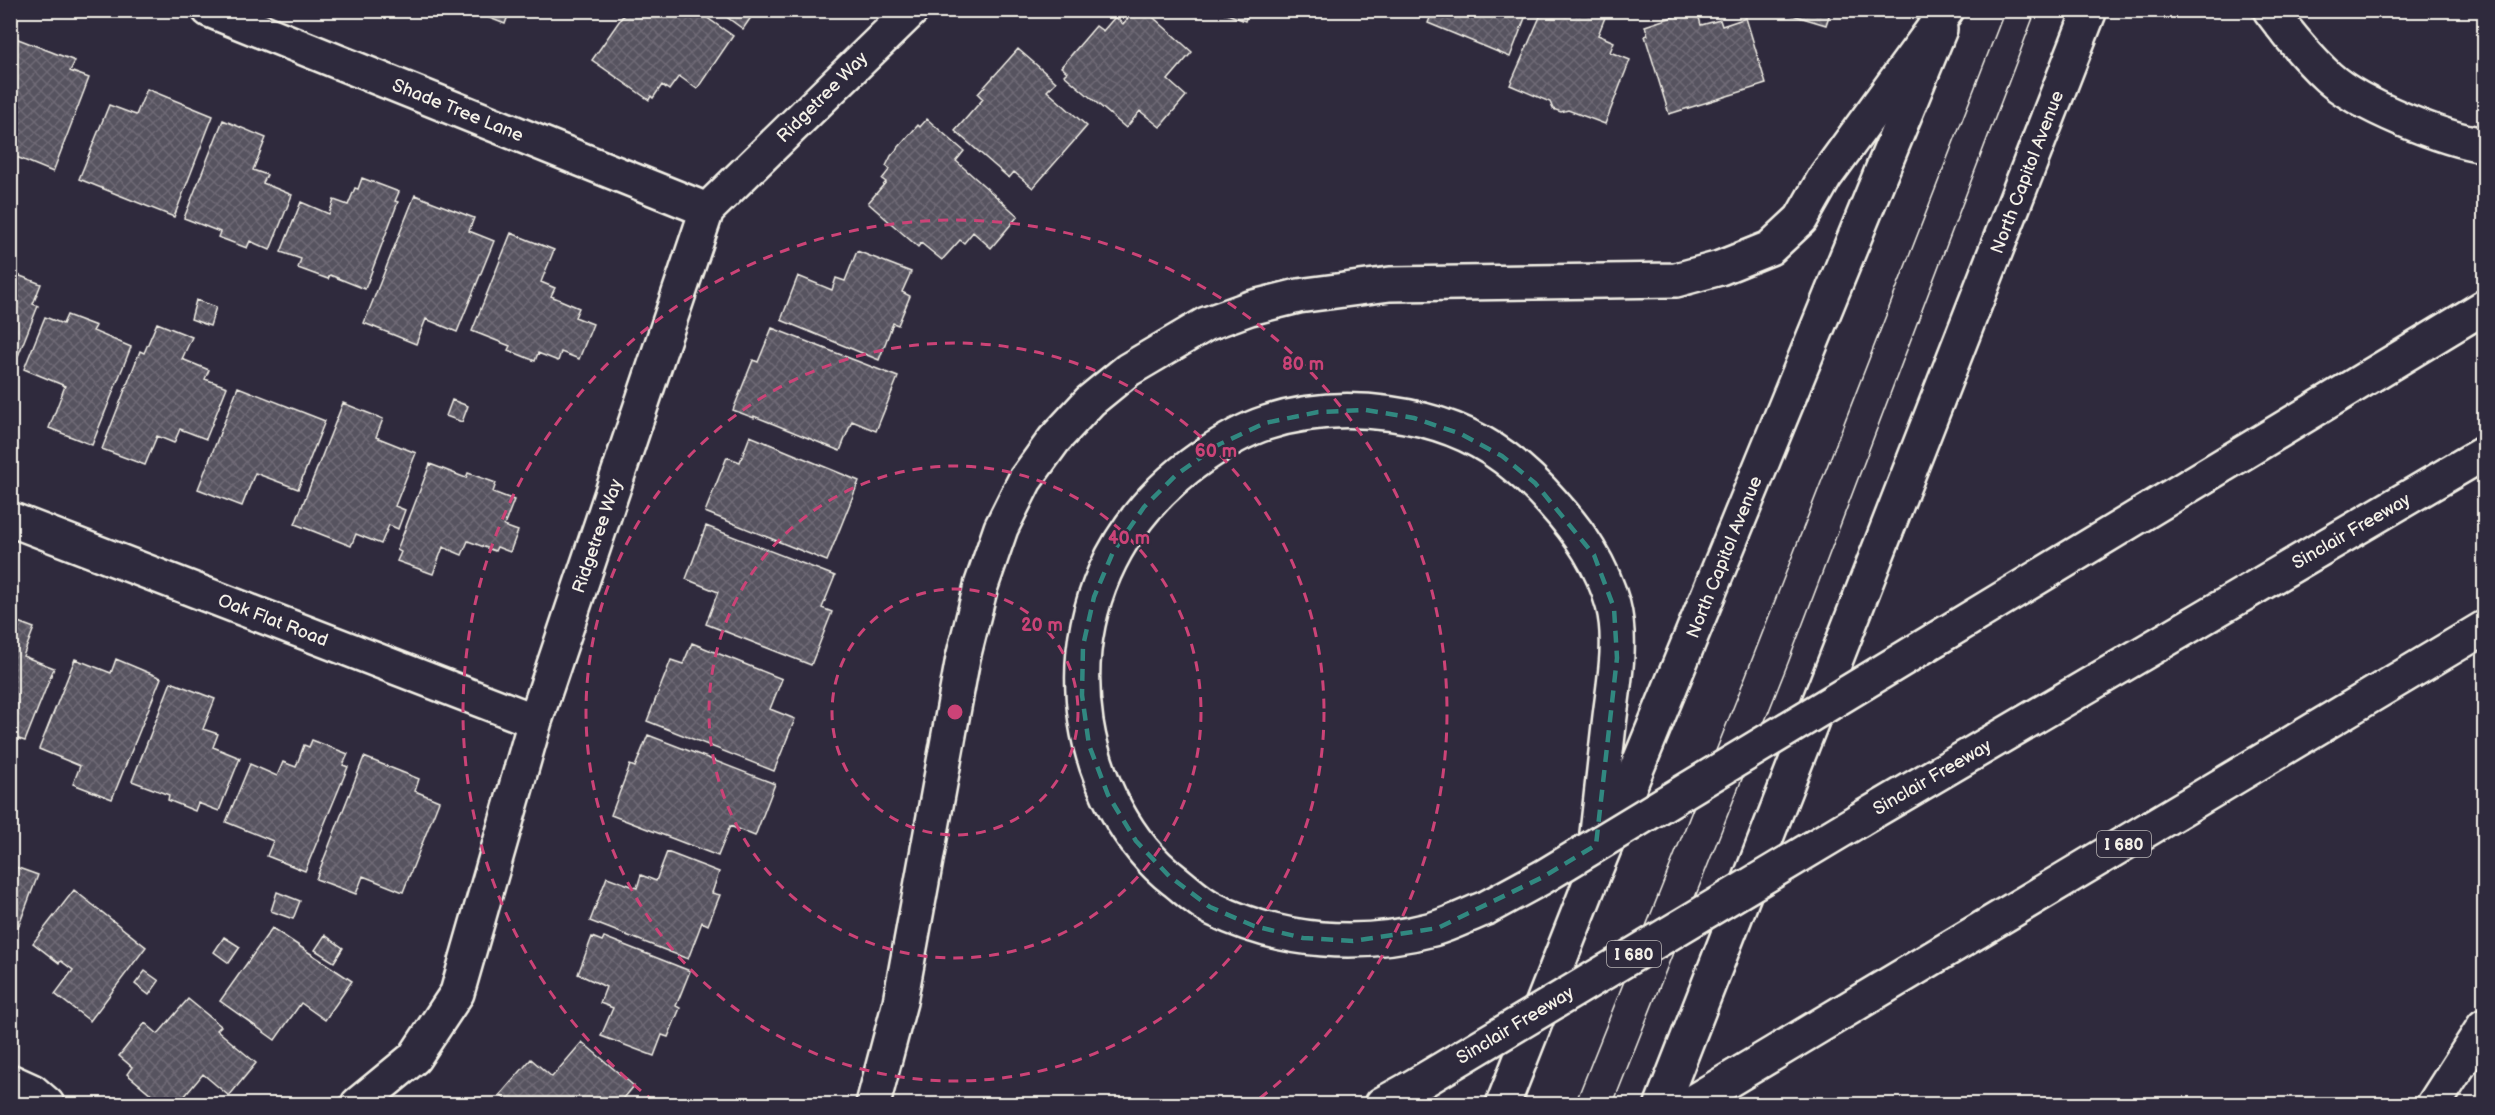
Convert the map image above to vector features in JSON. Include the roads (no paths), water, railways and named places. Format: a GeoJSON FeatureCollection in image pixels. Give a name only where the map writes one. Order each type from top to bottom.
{"type":"FeatureCollection","features":[{"type":"Feature","properties":{"kind":"main road","name":"Shade Tree Lane"},"geometry":{"type":"LineString","coordinates":[[209,10],[707,210]]}},
{"type":"Feature","properties":{"kind":"main road","name":"Ridgetree Way"},"geometry":{"type":"LineString","coordinates":[[358,1104],[414,1058],[457,993],[535,721],[707,210],[912,10]]}},
{"type":"Feature","properties":{"kind":"main road","name":"North Capitol Avenue"},"geometry":{"type":"LineString","coordinates":[[1503,1104],[1592,878],[1947,10]]}},
{"type":"Feature","properties":{"kind":"main road"},"geometry":{"type":"LineString","coordinates":[[873,1104],[900,1002],[961,669],[981,586],[1001,528],[1025,480],[1054,440],[1090,401],[1128,370],[1206,324],[1250,308],[1299,296],[1390,284],[1676,280],[1720,268],[1770,248],[1801,219],[1825,177],[1947,10]]}},
{"type":"Feature","properties":{"kind":"main road","name":"North Capitol Avenue"},"geometry":{"type":"LineString","coordinates":[[1662,1104],[2090,10]]}},
{"type":"Feature","properties":{"kind":"main road"},"geometry":{"type":"LineString","coordinates":[[2270,10],[2291,38],[2330,78],[2375,107],[2426,128],[2484,145]]}},
{"type":"Feature","properties":{"kind":"main road"},"geometry":{"type":"LineString","coordinates":[[1592,878],[1617,658],[1614,608],[1594,555],[1568,520],[1535,483],[1502,456],[1461,434],[1414,418],[1366,410],[1318,412],[1264,423],[1218,446],[1176,475],[1144,507],[1113,552],[1094,597],[1083,646],[1082,695],[1089,745],[1108,795],[1136,841],[1169,876],[1210,907],[1254,926],[1303,938],[1353,941],[1399,937],[1428,930],[1486,909],[1553,871],[1935,639],[2484,307]]}},
{"type":"Feature","properties":{"kind":"main road","name":"Sinclair Freeway"},"geometry":{"type":"LineString","coordinates":[[1395,1097],[1859,820],[2484,453]]}},
{"type":"Feature","properties":{"kind":"main road","name":"Oak Flat Road"},"geometry":{"type":"LineString","coordinates":[[10,519],[535,721]]}},
{"type":"Feature","properties":{"kind":"main road","name":"I 680"},"geometry":{"type":"LineString","coordinates":[[1689,1104],[2484,628]]}},
{"type":"Feature","properties":{"kind":"main road"},"geometry":{"type":"LineString","coordinates":[[2434,1104],[2484,1026]]}},
{"type":"Feature","properties":{"kind":"main road"},"geometry":{"type":"LineString","coordinates":[[10,1081],[32,1091],[47,1104]]}},
{"type":"Feature","properties":{"kind":"tram line"},"geometry":{"type":"LineString","coordinates":[[1575,1104],[1737,698],[2005,10]]}},
{"type":"Feature","properties":{"kind":"tram line"},"geometry":{"type":"LineString","coordinates":[[1613,1104],[1788,663],[2036,10]]}}]}
